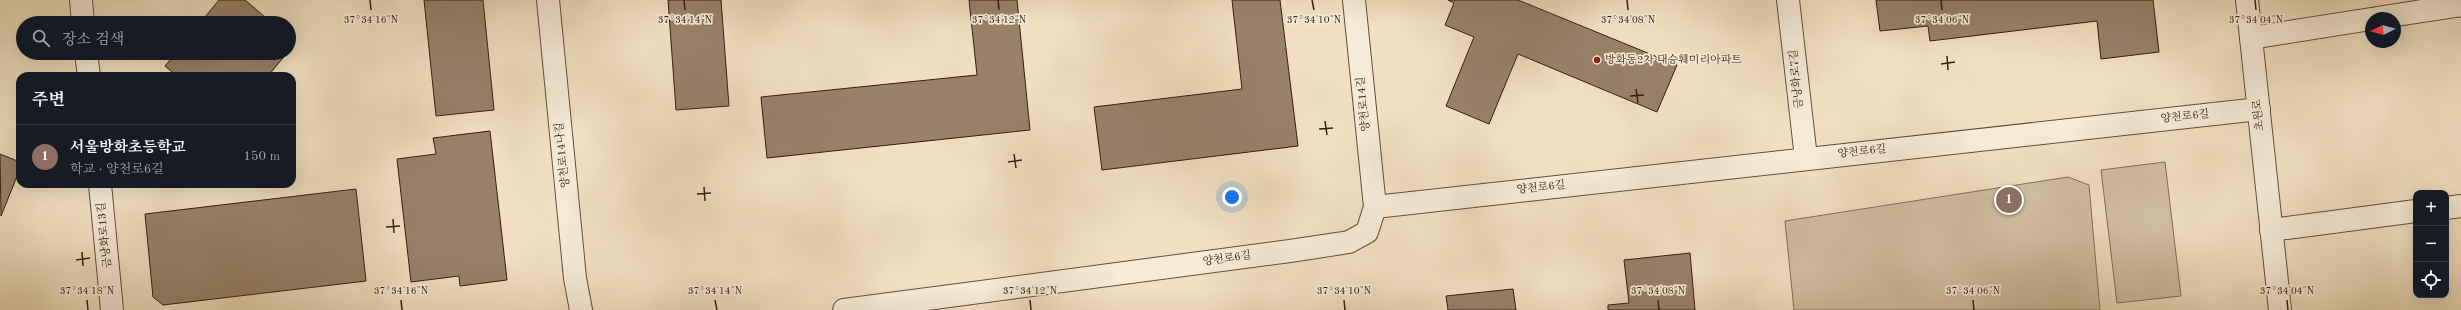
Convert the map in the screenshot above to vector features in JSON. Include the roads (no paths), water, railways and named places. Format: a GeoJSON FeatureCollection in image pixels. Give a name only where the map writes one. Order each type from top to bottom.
{"type":"FeatureCollection","features":[{"type":"Feature","properties":{"kind":"street"},"geometry":{"type":"LineString","coordinates":[[81,0],[82,16]]}},
{"type":"Feature","properties":{"kind":"street","name":"양천로14나길"},"geometry":{"type":"LineString","coordinates":[[548,0],[575,278],[581,310]]}},
{"type":"Feature","properties":{"kind":"street","name":"양천로14길"},"geometry":{"type":"LineString","coordinates":[[1354,0],[1375,207]]}},
{"type":"Feature","properties":{"kind":"street","name":"금낭화로7길"},"geometry":{"type":"LineString","coordinates":[[1788,0],[1806,158]]}},
{"type":"Feature","properties":{"kind":"street","name":"초원로"},"geometry":{"type":"LineString","coordinates":[[2247,0],[2280,310]]}},
{"type":"Feature","properties":{"kind":"street"},"geometry":{"type":"LineString","coordinates":[[2401,14],[2461,5]]}},
{"type":"Feature","properties":{"kind":"street"},"geometry":{"type":"LineString","coordinates":[[2251,38],[2365,20]]}},
{"type":"Feature","properties":{"kind":"street"},"geometry":{"type":"LineString","coordinates":[[87,60],[88,72]]}},
{"type":"Feature","properties":{"kind":"street","name":"양천로6길"},"geometry":{"type":"LineString","coordinates":[[844,310],[1350,242],[1366,232],[1375,207],[2259,108]]}},
{"type":"Feature","properties":{"kind":"street","name":"금낭화로13길"},"geometry":{"type":"LineString","coordinates":[[100,188],[112,310]]}},
{"type":"Feature","properties":{"kind":"street"},"geometry":{"type":"LineString","coordinates":[[2449,208],[2461,206]]}},
{"type":"Feature","properties":{"kind":"street"},"geometry":{"type":"LineString","coordinates":[[2271,230],[2413,212]]}},
{"type":"Feature","properties":{"kind":"place","name":"방화동2차 태승훼미리아파트"},"geometry":{"type":"Point","coordinates":[1597,60]}},
{"type":"Feature","properties":{"kind":"place","name":"서울방화초등학교"},"geometry":{"type":"Point","coordinates":[2009,200]}}]}
